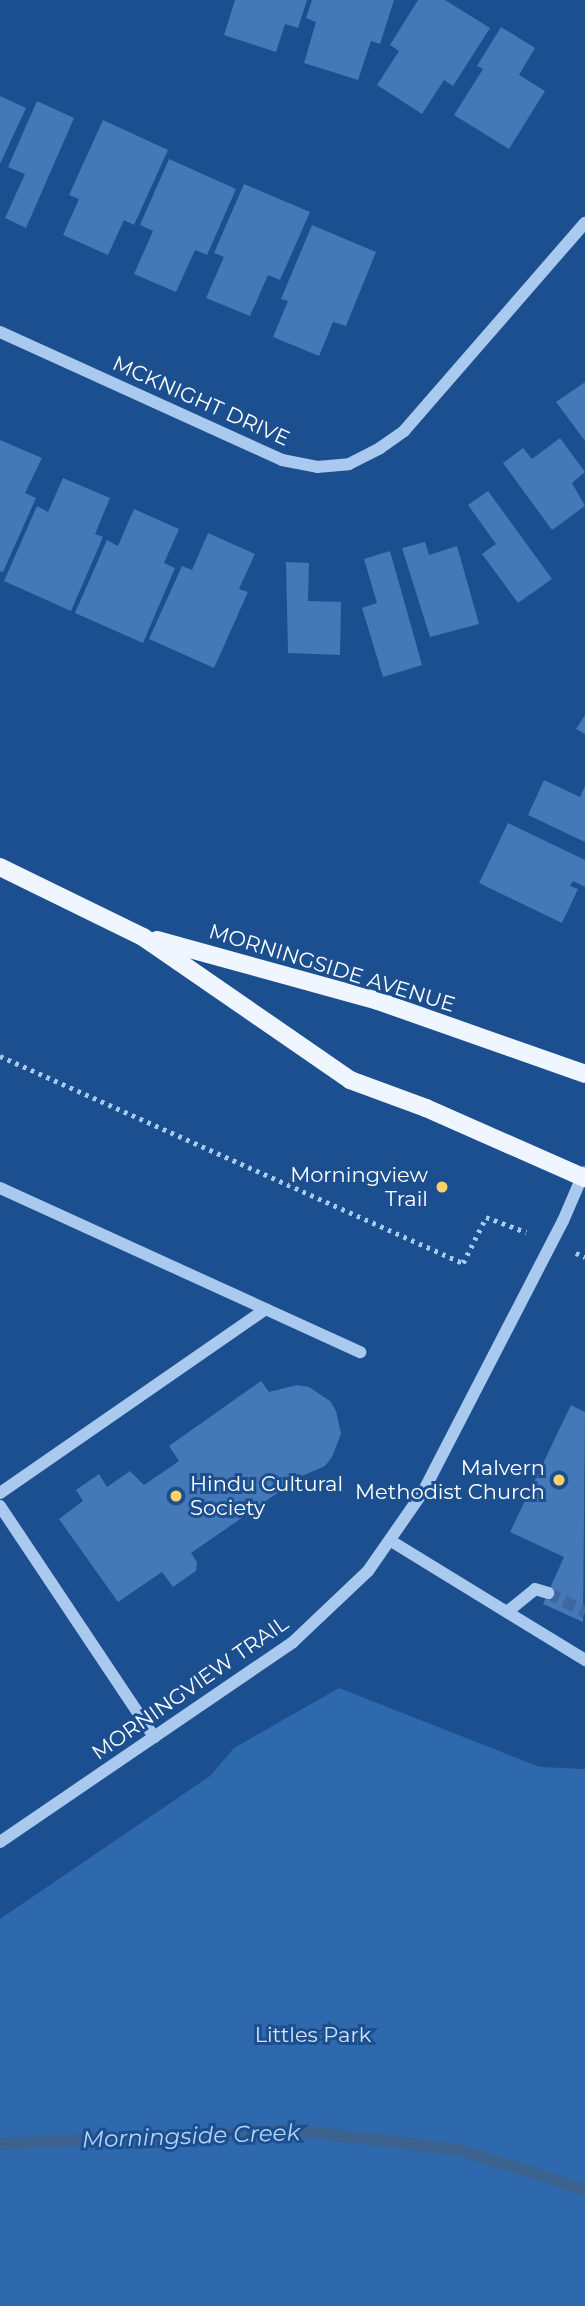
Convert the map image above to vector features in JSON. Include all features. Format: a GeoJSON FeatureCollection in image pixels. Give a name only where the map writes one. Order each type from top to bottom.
{"type":"FeatureCollection","features":[{"type":"Feature","properties":{"kind":"main road","name":"MORNINGSIDE AVENUE"},"geometry":{"type":"LineString","coordinates":[[0,867],[143,937],[350,1080],[426,1108],[584,1175]]}},
{"type":"Feature","properties":{"kind":"main road","name":"MORNINGSIDE AVENUE"},"geometry":{"type":"LineString","coordinates":[[143,937],[378,1000],[585,1074]]}},
{"type":"Feature","properties":{"kind":"street","name":"MCKNIGHT DRIVE"},"geometry":{"type":"LineString","coordinates":[[0,332],[282,460],[317,467],[349,464],[380,448],[404,430],[585,223]]}},
{"type":"Feature","properties":{"kind":"street","name":"MORNINGVIEW TRAIL"},"geometry":{"type":"LineString","coordinates":[[0,1842],[314,1625],[346,1595],[391,1541],[424,1492],[584,1175]]}},
{"type":"Feature","properties":{"kind":"street"},"geometry":{"type":"LineString","coordinates":[[0,1188],[360,1352]]}},
{"type":"Feature","properties":{"kind":"street"},"geometry":{"type":"LineString","coordinates":[[0,1493],[266,1309]]}},
{"type":"Feature","properties":{"kind":"street"},"geometry":{"type":"LineString","coordinates":[[0,1506],[154,1737]]}},
{"type":"Feature","properties":{"kind":"street"},"geometry":{"type":"LineString","coordinates":[[391,1541],[585,1660]]}},
{"type":"Feature","properties":{"kind":"street"},"geometry":{"type":"LineString","coordinates":[[507,1612],[535,1589],[548,1593]]}},
{"type":"Feature","properties":{"kind":"path"},"geometry":{"type":"LineString","coordinates":[[0,1056],[463,1263],[486,1217],[513,1228]]}},
{"type":"Feature","properties":{"kind":"green space","name":"Littles Park"},"geometry":{"type":"Polygon","coordinates":[[[339,1688],[540,1767],[585,1769],[585,2306],[0,2306],[0,1919],[210,1776],[234,1748],[339,1688]]]}},
{"type":"Feature","properties":{"kind":"building"},"geometry":{"type":"Polygon","coordinates":[[[235,0],[307,0],[298,28],[285,24],[276,52],[224,35],[235,0]]]}},
{"type":"Feature","properties":{"kind":"building"},"geometry":{"type":"Polygon","coordinates":[[[312,0],[394,0],[380,44],[371,41],[358,80],[304,63],[316,22],[306,18],[312,0]]]}},
{"type":"Feature","properties":{"kind":"building"},"geometry":{"type":"Polygon","coordinates":[[[418,0],[445,0],[490,28],[453,86],[444,80],[422,114],[377,85],[399,51],[390,45],[418,0]]]}},
{"type":"Feature","properties":{"kind":"building"},"geometry":{"type":"Polygon","coordinates":[[[501,27],[535,48],[519,75],[545,91],[509,149],[454,115],[483,69],[477,66],[501,27]]]}},
{"type":"Feature","properties":{"kind":"building"},"geometry":{"type":"Polygon","coordinates":[[[0,96],[26,108],[0,164],[0,96]]]}},
{"type":"Feature","properties":{"kind":"building"},"geometry":{"type":"Polygon","coordinates":[[[37,101],[74,118],[26,228],[5,218],[25,174],[8,167],[37,101]]]}},
{"type":"Feature","properties":{"kind":"building"},"geometry":{"type":"Polygon","coordinates":[[[103,120],[168,150],[134,225],[124,220],[108,255],[63,235],[79,199],[69,195],[103,120]]]}},
{"type":"Feature","properties":{"kind":"building"},"geometry":{"type":"Polygon","coordinates":[[[169,159],[236,189],[207,255],[195,250],[176,292],[134,274],[153,231],[140,225],[169,159]]]}},
{"type":"Feature","properties":{"kind":"building"},"geometry":{"type":"Polygon","coordinates":[[[244,184],[310,212],[280,280],[268,275],[250,316],[206,298],[224,257],[214,253],[244,184]]]}},
{"type":"Feature","properties":{"kind":"building"},"geometry":{"type":"Polygon","coordinates":[[[312,225],[376,252],[346,326],[333,322],[319,356],[273,337],[288,301],[281,299],[312,225]]]}},
{"type":"Feature","properties":{"kind":"building"},"geometry":{"type":"Polygon","coordinates":[[[585,382],[585,441],[556,402],[585,382]]]}},
{"type":"Feature","properties":{"kind":"building"},"geometry":{"type":"Polygon","coordinates":[[[560,438],[585,472],[572,483],[585,506],[552,530],[503,463],[523,448],[532,459],[560,438]]]}},
{"type":"Feature","properties":{"kind":"building"},"geometry":{"type":"Polygon","coordinates":[[[0,440],[42,458],[25,493],[36,498],[3,572],[0,571],[0,440]]]}},
{"type":"Feature","properties":{"kind":"building"},"geometry":{"type":"Polygon","coordinates":[[[63,478],[110,498],[95,534],[103,537],[71,611],[4,581],[37,506],[48,512],[63,478]]]}},
{"type":"Feature","properties":{"kind":"building"},"geometry":{"type":"Polygon","coordinates":[[[488,491],[552,579],[518,603],[482,554],[496,544],[468,505],[488,491]]]}},
{"type":"Feature","properties":{"kind":"building"},"geometry":{"type":"Polygon","coordinates":[[[134,509],[179,529],[164,563],[175,568],[143,643],[75,613],[107,540],[118,546],[134,509]]]}},
{"type":"Feature","properties":{"kind":"building"},"geometry":{"type":"Polygon","coordinates":[[[208,533],[255,554],[239,589],[248,592],[214,668],[149,639],[182,566],[192,570],[208,533]]]}},
{"type":"Feature","properties":{"kind":"building"},"geometry":{"type":"Polygon","coordinates":[[[425,542],[429,555],[457,546],[479,624],[430,637],[402,548],[425,542]]]}},
{"type":"Feature","properties":{"kind":"building"},"geometry":{"type":"Polygon","coordinates":[[[390,551],[422,665],[383,677],[362,608],[377,603],[364,559],[390,551]]]}},
{"type":"Feature","properties":{"kind":"building"},"geometry":{"type":"Polygon","coordinates":[[[286,562],[309,563],[308,601],[341,602],[340,655],[288,653],[286,562]]]}},
{"type":"Feature","properties":{"kind":"building"},"geometry":{"type":"Polygon","coordinates":[[[585,715],[585,734],[576,729],[585,715]]]}},
{"type":"Feature","properties":{"kind":"building"},"geometry":{"type":"Polygon","coordinates":[[[544,780],[580,797],[585,786],[585,842],[528,815],[544,780]]]}},
{"type":"Feature","properties":{"kind":"building"},"geometry":{"type":"Polygon","coordinates":[[[508,823],[585,860],[585,887],[573,881],[570,886],[578,889],[562,923],[479,883],[508,823]]]}},
{"type":"Feature","properties":{"kind":"building","name":"Hindu Cultural Society"},"geometry":{"type":"Polygon","coordinates":[[[261,1381],[269,1392],[297,1385],[309,1387],[330,1401],[336,1411],[341,1434],[332,1457],[325,1466],[302,1476],[191,1553],[197,1562],[196,1571],[173,1587],[162,1572],[118,1602],[59,1519],[83,1501],[76,1490],[99,1474],[107,1487],[130,1471],[144,1485],[179,1461],[169,1446],[261,1381]]]}},
{"type":"Feature","properties":{"kind":"building","name":"Malvern Methodist Church"},"geometry":{"type":"Polygon","coordinates":[[[571,1405],[585,1412],[583,1622],[543,1604],[564,1557],[510,1532],[571,1405]]]}},
{"type":"Feature","properties":{"kind":"waterway","name":"Morningside Creek"},"geometry":{"type":"LineString","coordinates":[[0,2144],[292,2130],[460,2150],[585,2190]]}},
{"type":"Feature","properties":{"kind":"tunnel"},"geometry":{"type":"LineString","coordinates":[[548,1593],[585,1612]]}},
{"type":"Feature","properties":{"kind":"place","name":"Morningview Trail"},"geometry":{"type":"Point","coordinates":[442,1187]}},
{"type":"Feature","properties":{"kind":"place","name":"Malvern Methodist Church"},"geometry":{"type":"Point","coordinates":[559,1480]}},
{"type":"Feature","properties":{"kind":"place","name":"Hindu Cultural Society"},"geometry":{"type":"Point","coordinates":[176,1496]}}]}
